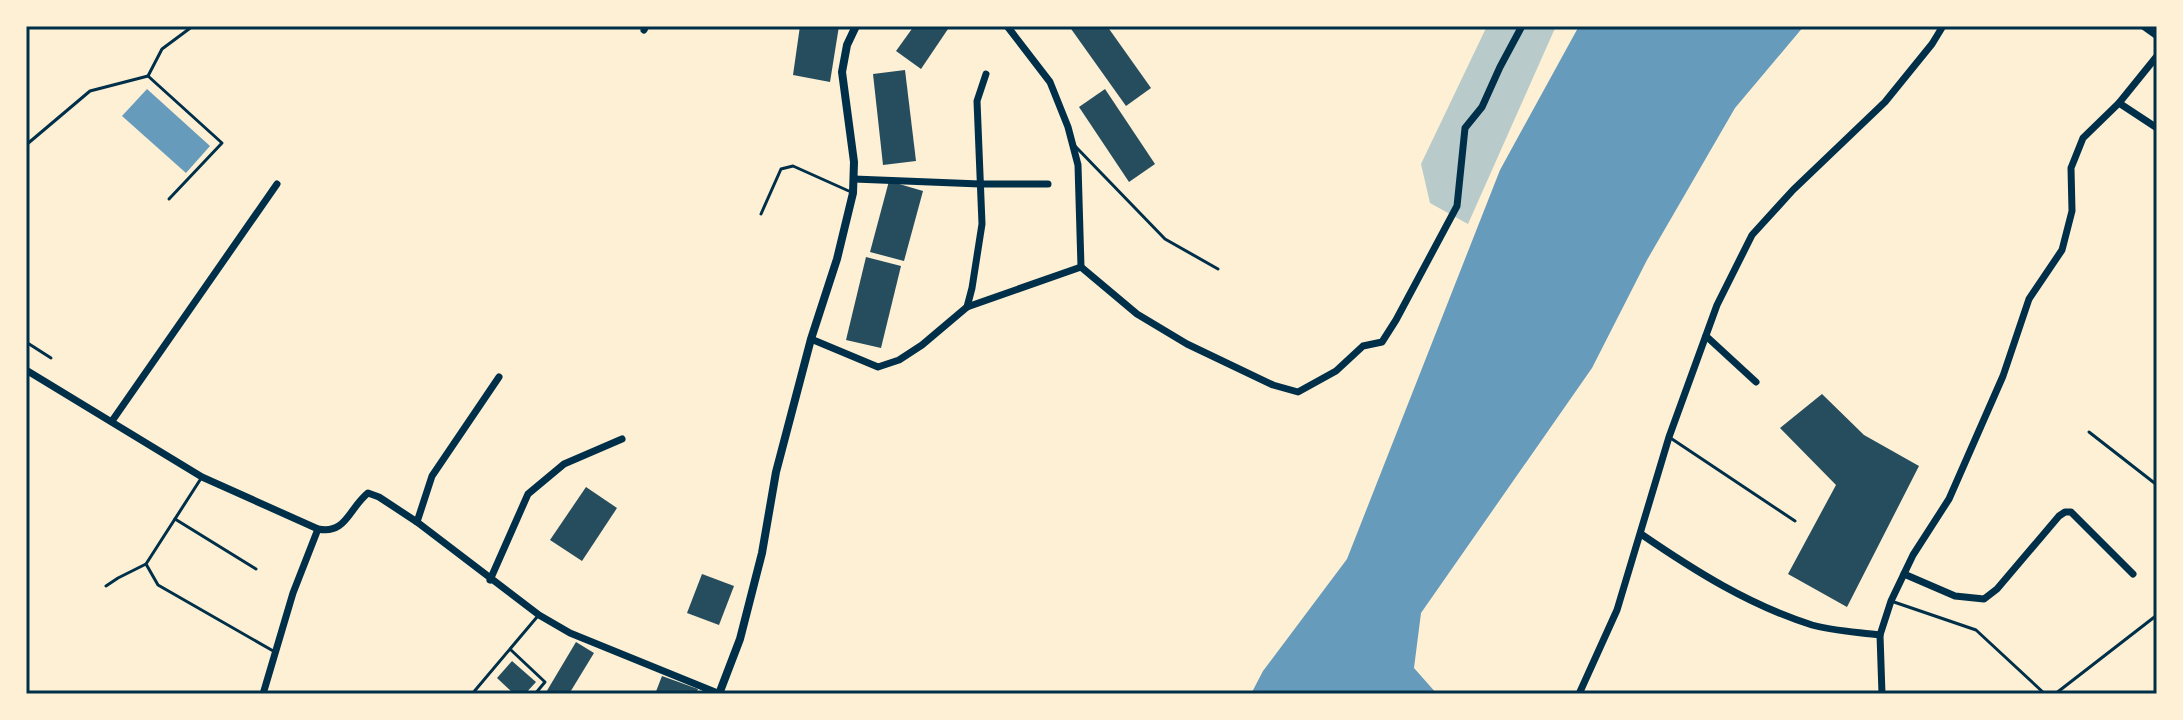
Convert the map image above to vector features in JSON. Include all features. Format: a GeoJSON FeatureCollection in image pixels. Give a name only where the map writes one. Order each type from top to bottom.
{"type":"FeatureCollection","features":[{"type":"Feature","properties":{"kind":"street"},"geometry":{"type":"LineString","coordinates":[[26,370],[202,477],[318,529],[329,531],[340,528],[368,493],[379,497],[417,522],[539,615],[570,633],[719,694],[740,639],[762,553],[776,472],[853,193],[842,72],[847,45],[856,26]]}},
{"type":"Feature","properties":{"kind":"street"},"geometry":{"type":"LineString","coordinates":[[1007,26],[1050,82],[1073,144],[1078,165],[1081,267],[1137,314],[1187,344],[1273,385],[1298,392],[1336,371],[1363,346],[1382,342],[1396,320],[1457,206],[1465,128],[1482,107],[1522,26]]}},
{"type":"Feature","properties":{"kind":"street"},"geometry":{"type":"LineString","coordinates":[[1579,694],[1617,610],[1669,437],[1717,305],[1752,235],[1793,190],[1885,102],[1943,26]]}},
{"type":"Feature","properties":{"kind":"street"},"geometry":{"type":"LineString","coordinates":[[2143,26],[2157,36]]}},
{"type":"Feature","properties":{"kind":"street"},"geometry":{"type":"LineString","coordinates":[[1882,694],[1880,635],[1891,601],[1949,499],[2003,376],[2029,299],[2062,250],[2072,211],[2071,168],[2083,138],[2119,103],[2157,56]]}},
{"type":"Feature","properties":{"kind":"street"},"geometry":{"type":"LineString","coordinates":[[967,307],[982,224],[977,101],[986,74]]}},
{"type":"Feature","properties":{"kind":"street"},"geometry":{"type":"LineString","coordinates":[[2119,103],[2157,128]]}},
{"type":"Feature","properties":{"kind":"street"},"geometry":{"type":"LineString","coordinates":[[854,179],[1048,184]]}},
{"type":"Feature","properties":{"kind":"street"},"geometry":{"type":"LineString","coordinates":[[112,421],[277,184]]}},
{"type":"Feature","properties":{"kind":"street"},"geometry":{"type":"LineString","coordinates":[[811,339],[878,367],[899,360],[922,345],[967,307],[1081,267]]}},
{"type":"Feature","properties":{"kind":"street"},"geometry":{"type":"LineString","coordinates":[[1706,336],[1756,382]]}},
{"type":"Feature","properties":{"kind":"street"},"geometry":{"type":"LineString","coordinates":[[417,522],[432,476],[499,377]]}},
{"type":"Feature","properties":{"kind":"street"},"geometry":{"type":"LineString","coordinates":[[490,580],[528,494],[564,464],[622,439]]}},
{"type":"Feature","properties":{"kind":"street"},"geometry":{"type":"LineString","coordinates":[[1904,574],[1955,596],[1984,599],[1997,589],[2065,512],[2071,512],[2133,574]]}},
{"type":"Feature","properties":{"kind":"street"},"geometry":{"type":"LineString","coordinates":[[263,694],[293,593],[318,529]]}},
{"type":"Feature","properties":{"kind":"street"},"geometry":{"type":"LineString","coordinates":[[1641,534],[1700,574],[1754,603],[1814,626],[1880,635]]}},
{"type":"Feature","properties":{"kind":"lane"},"geometry":{"type":"LineString","coordinates":[[26,145],[90,91],[148,76],[162,49],[193,26]]}},
{"type":"Feature","properties":{"kind":"lane"},"geometry":{"type":"LineString","coordinates":[[148,76],[222,143],[169,199]]}},
{"type":"Feature","properties":{"kind":"lane"},"geometry":{"type":"LineString","coordinates":[[1073,144],[1165,239],[1218,269]]}},
{"type":"Feature","properties":{"kind":"lane"},"geometry":{"type":"LineString","coordinates":[[761,214],[781,169],[793,166],[853,193]]}},
{"type":"Feature","properties":{"kind":"lane"},"geometry":{"type":"LineString","coordinates":[[26,342],[51,358]]}},
{"type":"Feature","properties":{"kind":"lane"},"geometry":{"type":"LineString","coordinates":[[2089,432],[2157,485]]}},
{"type":"Feature","properties":{"kind":"lane"},"geometry":{"type":"LineString","coordinates":[[1669,437],[1795,521]]}},
{"type":"Feature","properties":{"kind":"lane"},"geometry":{"type":"LineString","coordinates":[[106,586],[146,564],[202,477]]}},
{"type":"Feature","properties":{"kind":"lane"},"geometry":{"type":"LineString","coordinates":[[175,519],[256,569]]}},
{"type":"Feature","properties":{"kind":"lane"},"geometry":{"type":"LineString","coordinates":[[146,564],[158,585],[275,652]]}},
{"type":"Feature","properties":{"kind":"lane"},"geometry":{"type":"LineString","coordinates":[[1891,601],[1976,630],[2045,694]]}},
{"type":"Feature","properties":{"kind":"lane"},"geometry":{"type":"LineString","coordinates":[[472,694],[539,615]]}},
{"type":"Feature","properties":{"kind":"lane"},"geometry":{"type":"LineString","coordinates":[[2055,694],[2157,615]]}},
{"type":"Feature","properties":{"kind":"lane"},"geometry":{"type":"LineString","coordinates":[[511,650],[545,682],[535,694]]}},
{"type":"Feature","properties":{"kind":"shaded area"},"geometry":{"type":"Polygon","coordinates":[[[1487,26],[1556,26],[1468,224],[1430,203],[1421,164],[1487,26]]]}},
{"type":"Feature","properties":{"kind":"water"},"geometry":{"type":"Polygon","coordinates":[[[1579,26],[1804,26],[1735,108],[1647,260],[1592,368],[1421,613],[1414,668],[1437,694],[1251,694],[1263,671],[1347,559],[1500,170],[1579,26]]]}},
{"type":"Feature","properties":{"kind":"water"},"geometry":{"type":"Polygon","coordinates":[[[147,89],[210,146],[186,173],[122,116],[147,89]]]}},
{"type":"Feature","properties":{"kind":"building"},"geometry":{"type":"Polygon","coordinates":[[[800,26],[839,26],[830,82],[793,75],[800,26]]]}},
{"type":"Feature","properties":{"kind":"building"},"geometry":{"type":"Polygon","coordinates":[[[914,26],[950,26],[921,69],[896,51],[914,26]]]}},
{"type":"Feature","properties":{"kind":"building"},"geometry":{"type":"Polygon","coordinates":[[[1069,26],[1107,26],[1151,88],[1126,106],[1069,26]]]}},
{"type":"Feature","properties":{"kind":"building"},"geometry":{"type":"Polygon","coordinates":[[[905,70],[916,161],[883,165],[873,74],[905,70]]]}},
{"type":"Feature","properties":{"kind":"building"},"geometry":{"type":"Polygon","coordinates":[[[1105,89],[1155,164],[1129,182],[1079,107],[1105,89]]]}},
{"type":"Feature","properties":{"kind":"building"},"geometry":{"type":"Polygon","coordinates":[[[889,181],[923,191],[904,261],[870,252],[889,181]]]}},
{"type":"Feature","properties":{"kind":"building"},"geometry":{"type":"Polygon","coordinates":[[[866,257],[901,266],[881,348],[846,340],[866,257]]]}},
{"type":"Feature","properties":{"kind":"building"},"geometry":{"type":"Polygon","coordinates":[[[1822,394],[1864,435],[1919,466],[1847,607],[1788,574],[1836,485],[1780,428],[1822,394]]]}},
{"type":"Feature","properties":{"kind":"building"},"geometry":{"type":"Polygon","coordinates":[[[586,487],[617,508],[582,561],[550,540],[586,487]]]}},
{"type":"Feature","properties":{"kind":"building"},"geometry":{"type":"Polygon","coordinates":[[[702,574],[734,586],[719,625],[687,613],[702,574]]]}},
{"type":"Feature","properties":{"kind":"building"},"geometry":{"type":"Polygon","coordinates":[[[576,642],[594,653],[569,694],[545,694],[576,642]]]}},
{"type":"Feature","properties":{"kind":"building"},"geometry":{"type":"Polygon","coordinates":[[[512,661],[536,682],[525,694],[514,694],[497,678],[512,661]]]}},
{"type":"Feature","properties":{"kind":"building"},"geometry":{"type":"Polygon","coordinates":[[[662,676],[698,689],[696,694],[655,694],[662,676]]]}}]}
